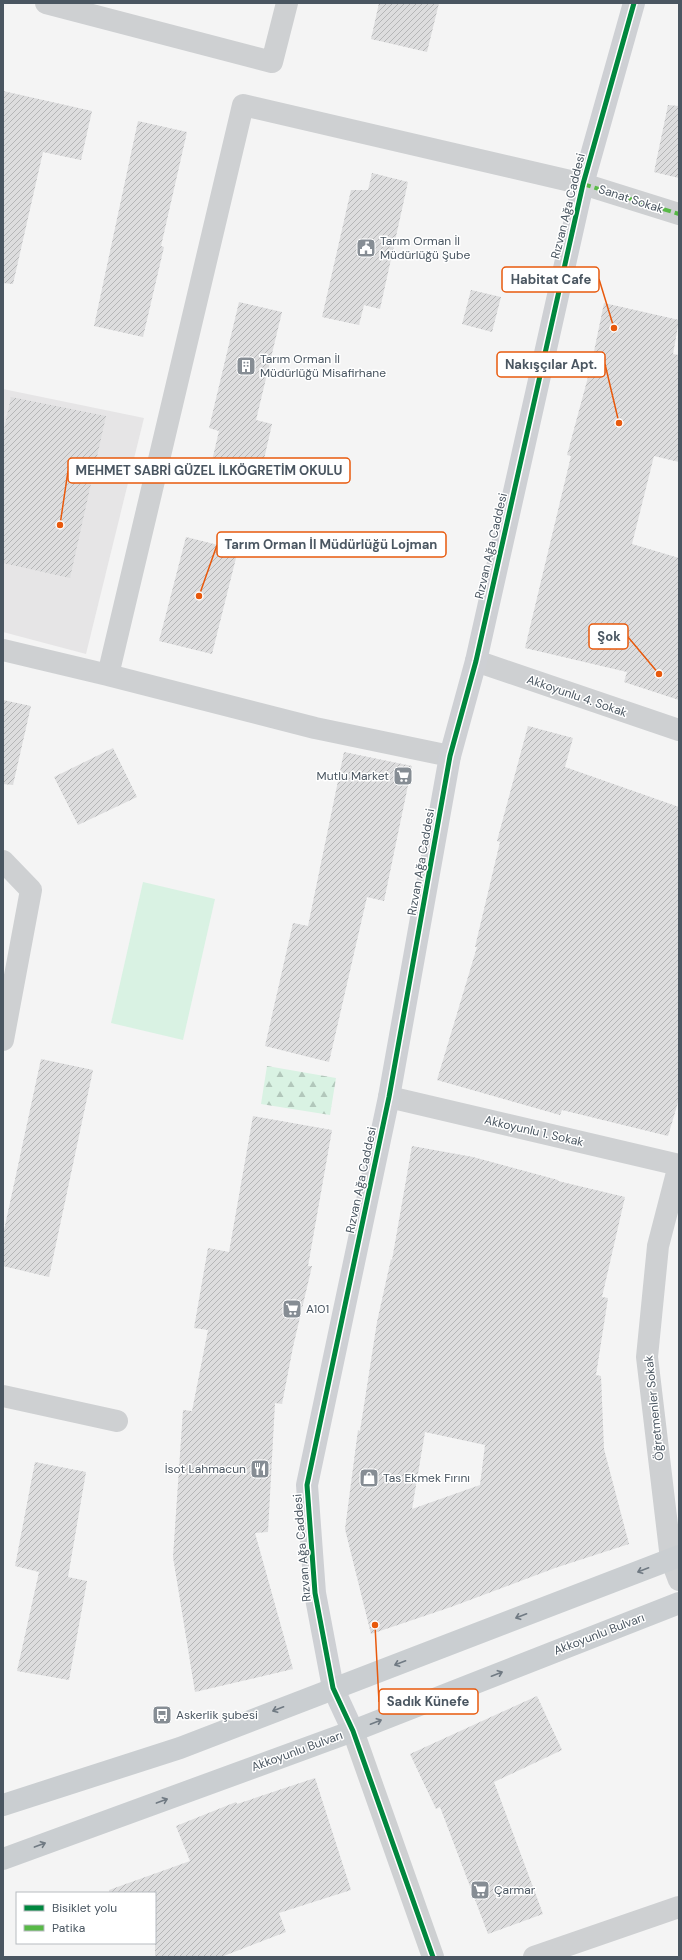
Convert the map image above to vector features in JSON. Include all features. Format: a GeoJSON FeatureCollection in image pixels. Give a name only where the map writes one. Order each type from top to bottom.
{"type":"FeatureCollection","features":[{"type":"Feature","properties":{"kind":"main road"},"geometry":{"type":"LineString","coordinates":[[3,1805],[180,1748],[675,1557]]}},
{"type":"Feature","properties":{"kind":"main road","name":"Akkoyunlu Bulvarı"},"geometry":{"type":"LineString","coordinates":[[3,1859],[352,1731],[679,1603]]}},
{"type":"Feature","properties":{"kind":"street"},"geometry":{"type":"LineString","coordinates":[[46,3],[272,62],[287,3]]}},
{"type":"Feature","properties":{"kind":"street","name":"Rızvan Ağa Caddesi"},"geometry":{"type":"LineString","coordinates":[[352,1731],[333,1688],[315,1593],[307,1485],[388,1097],[450,756],[476,661],[583,184],[634,3]]}},
{"type":"Feature","properties":{"kind":"street","name":"Sanat Sokak"},"geometry":{"type":"LineString","coordinates":[[108,676],[243,105],[583,184],[679,214]]}},
{"type":"Feature","properties":{"kind":"street"},"geometry":{"type":"LineString","coordinates":[[3,650],[315,728],[450,756]]}},
{"type":"Feature","properties":{"kind":"street","name":"Akkoyunlu 4. Sokak"},"geometry":{"type":"LineString","coordinates":[[476,661],[679,730]]}},
{"type":"Feature","properties":{"kind":"street"},"geometry":{"type":"LineString","coordinates":[[3,861],[31,890],[3,1040]]}},
{"type":"Feature","properties":{"kind":"street","name":"Akkoyunlu 1. Sokak"},"geometry":{"type":"LineString","coordinates":[[388,1097],[679,1165]]}},
{"type":"Feature","properties":{"kind":"street","name":"Öğretmenler Sokak"},"geometry":{"type":"LineString","coordinates":[[679,1165],[658,1246],[647,1357],[679,1580]]}},
{"type":"Feature","properties":{"kind":"street"},"geometry":{"type":"LineString","coordinates":[[3,1396],[117,1421]]}},
{"type":"Feature","properties":{"kind":"street"},"geometry":{"type":"LineString","coordinates":[[352,1731],[433,1957]]}},
{"type":"Feature","properties":{"kind":"street"},"geometry":{"type":"LineString","coordinates":[[534,1957],[679,1907]]}},
{"type":"Feature","properties":{"kind":"shaded area"},"geometry":{"type":"Polygon","coordinates":[[[3,389],[144,418],[86,654],[3,632],[3,389]]]}},
{"type":"Feature","properties":{"kind":"green space"},"geometry":{"type":"Polygon","coordinates":[[[143,882],[215,899],[183,1040],[111,1023],[143,882]]]}},
{"type":"Feature","properties":{"kind":"green space"},"geometry":{"type":"Polygon","coordinates":[[[267,1066],[336,1078],[330,1115],[261,1104],[267,1066]]]}},
{"type":"Feature","properties":{"kind":"building"},"geometry":{"type":"Polygon","coordinates":[[[379,3],[439,3],[427,52],[371,39],[379,3]]]}},
{"type":"Feature","properties":{"kind":"building"},"geometry":{"type":"Polygon","coordinates":[[[3,91],[92,111],[81,160],[43,152],[13,284],[3,283],[3,91]]]}},
{"type":"Feature","properties":{"kind":"building"},"geometry":{"type":"Polygon","coordinates":[[[668,105],[679,106],[679,178],[654,172],[668,105]]]}},
{"type":"Feature","properties":{"kind":"building"},"geometry":{"type":"Polygon","coordinates":[[[138,121],[187,132],[161,246],[164,247],[143,337],[94,326],[138,121]]]}},
{"type":"Feature","properties":{"kind":"building","name":"Tarım Orman İl Müdürlüğü Şube"},"geometry":{"type":"Polygon","coordinates":[[[372,173],[408,182],[380,309],[364,305],[359,325],[322,317],[351,190],[368,190],[372,173]]]}},
{"type":"Feature","properties":{"kind":"building"},"geometry":{"type":"Polygon","coordinates":[[[471,290],[501,297],[492,332],[462,324],[471,290]]]}},
{"type":"Feature","properties":{"kind":"building","name":"Tarım Orman İl Müdürlüğü Misafirhane"},"geometry":{"type":"Polygon","coordinates":[[[239,302],[282,312],[256,420],[272,424],[259,481],[210,469],[219,431],[209,428],[239,302]]]}},
{"type":"Feature","properties":{"kind":"building"},"geometry":{"type":"Polygon","coordinates":[[[604,303],[679,320],[673,354],[679,355],[679,462],[654,456],[632,544],[679,558],[679,700],[624,682],[627,672],[525,648],[571,456],[567,455],[591,366],[604,303]]]}},
{"type":"Feature","properties":{"kind":"building"},"geometry":{"type":"Polygon","coordinates":[[[11,397],[106,416],[70,578],[3,563],[3,434],[11,397]]]}},
{"type":"Feature","properties":{"kind":"building"},"geometry":{"type":"Polygon","coordinates":[[[186,537],[238,550],[212,654],[159,641],[186,537]]]}},
{"type":"Feature","properties":{"kind":"building"},"geometry":{"type":"Polygon","coordinates":[[[3,700],[31,706],[13,785],[3,784],[3,700]]]}},
{"type":"Feature","properties":{"kind":"building"},"geometry":{"type":"Polygon","coordinates":[[[528,726],[573,738],[565,767],[679,807],[679,1099],[668,1136],[562,1110],[560,1115],[437,1080],[477,947],[475,947],[500,842],[497,841],[528,726]]]}},
{"type":"Feature","properties":{"kind":"building"},"geometry":{"type":"Polygon","coordinates":[[[113,748],[137,797],[78,825],[54,777],[113,748]]]}},
{"type":"Feature","properties":{"kind":"building"},"geometry":{"type":"Polygon","coordinates":[[[344,752],[412,766],[384,901],[367,897],[329,1062],[265,1046],[293,923],[308,926],[344,752]]]}},
{"type":"Feature","properties":{"kind":"building"},"geometry":{"type":"Polygon","coordinates":[[[41,1059],[93,1070],[49,1277],[3,1266],[3,1235],[41,1059]]]}},
{"type":"Feature","properties":{"kind":"building"},"geometry":{"type":"Polygon","coordinates":[[[253,1116],[332,1130],[308,1266],[312,1266],[293,1347],[282,1404],[275,1403],[268,1532],[255,1533],[293,1669],[195,1692],[173,1557],[183,1410],[192,1411],[208,1330],[194,1328],[208,1248],[229,1252],[253,1116]]]}},
{"type":"Feature","properties":{"kind":"building"},"geometry":{"type":"Polygon","coordinates":[[[412,1146],[473,1157],[558,1181],[625,1197],[602,1297],[608,1298],[596,1375],[601,1376],[604,1449],[629,1544],[555,1568],[451,1607],[371,1634],[345,1529],[358,1430],[360,1431],[377,1322],[391,1259],[392,1260],[412,1146]],[[425,1432],[412,1509],[480,1485],[485,1445],[425,1432]]]}},
{"type":"Feature","properties":{"kind":"building"},"geometry":{"type":"Polygon","coordinates":[[[35,1462],[86,1472],[68,1577],[87,1581],[69,1680],[17,1671],[39,1572],[15,1566],[35,1462]]]}},
{"type":"Feature","properties":{"kind":"building"},"geometry":{"type":"Polygon","coordinates":[[[537,1696],[562,1750],[494,1782],[543,1914],[488,1934],[440,1807],[436,1809],[410,1754],[537,1696]]]}},
{"type":"Feature","properties":{"kind":"building"},"geometry":{"type":"Polygon","coordinates":[[[315,1778],[351,1890],[279,1913],[286,1932],[221,1957],[155,1957],[156,1892],[109,1892],[109,1890],[190,1861],[176,1826],[236,1802],[237,1804],[315,1778]]]}},
{"type":"Feature","properties":{"kind":"marked path"},"geometry":{"type":"LineString","coordinates":[[583,184],[679,214]]}},
{"type":"Feature","properties":{"kind":"cycle path"},"geometry":{"type":"LineString","coordinates":[[433,1957],[353,1731],[333,1688],[315,1593],[307,1485],[389,1097],[450,756],[476,661],[583,184],[634,3]]}},
{"type":"Feature","properties":{"kind":"place","name":"Tarım Orman İl Müdürlüğü Şube"},"geometry":{"type":"Point","coordinates":[366,248]}},
{"type":"Feature","properties":{"kind":"place","name":"Habitat Cafe"},"geometry":{"type":"Point","coordinates":[614,328]}},
{"type":"Feature","properties":{"kind":"place","name":"Tarım Orman İl Müdürlüğü Misafirhane"},"geometry":{"type":"Point","coordinates":[246,366]}},
{"type":"Feature","properties":{"kind":"place","name":"Nakışçılar Apt."},"geometry":{"type":"Point","coordinates":[619,423]}},
{"type":"Feature","properties":{"kind":"place","name":"MEHMET SABRİ GÜZEL İLKÖGRETİM OKULU"},"geometry":{"type":"Point","coordinates":[60,525]}},
{"type":"Feature","properties":{"kind":"place","name":"Tarım Orman İl Müdürlüğü Lojman"},"geometry":{"type":"Point","coordinates":[199,596]}},
{"type":"Feature","properties":{"kind":"place","name":"Şok"},"geometry":{"type":"Point","coordinates":[659,674]}},
{"type":"Feature","properties":{"kind":"place","name":"Mutlu Market"},"geometry":{"type":"Point","coordinates":[403,776]}},
{"type":"Feature","properties":{"kind":"place","name":"A101"},"geometry":{"type":"Point","coordinates":[292,1309]}},
{"type":"Feature","properties":{"kind":"place","name":"İsot Lahmacun"},"geometry":{"type":"Point","coordinates":[260,1469]}},
{"type":"Feature","properties":{"kind":"place","name":"Tas Ekmek Fırını"},"geometry":{"type":"Point","coordinates":[369,1478]}},
{"type":"Feature","properties":{"kind":"place","name":"Sadık Künefe"},"geometry":{"type":"Point","coordinates":[375,1625]}},
{"type":"Feature","properties":{"kind":"place","name":"Askerlik şubesi"},"geometry":{"type":"Point","coordinates":[162,1715]}},
{"type":"Feature","properties":{"kind":"place","name":"Çarmar"},"geometry":{"type":"Point","coordinates":[480,1890]}}]}
